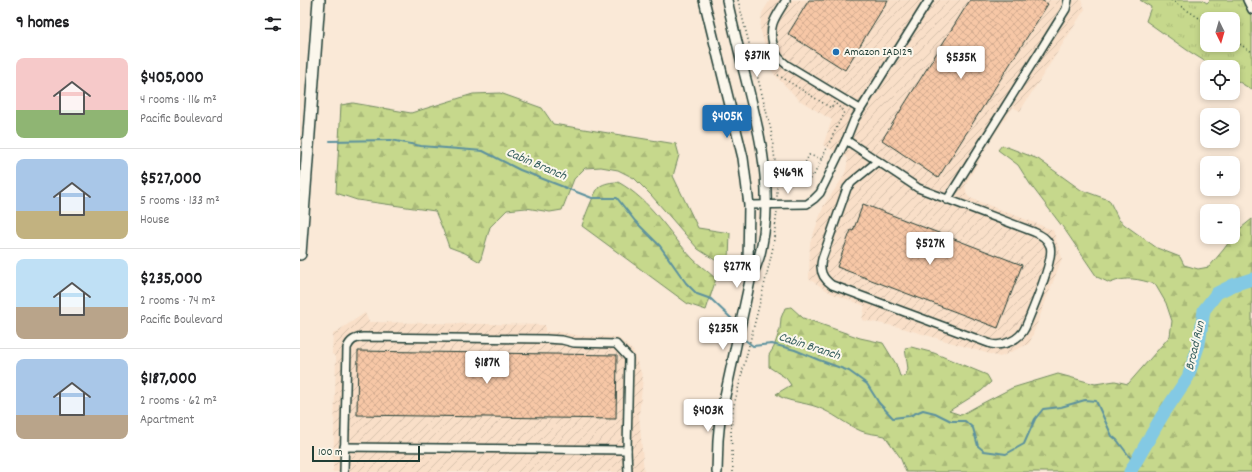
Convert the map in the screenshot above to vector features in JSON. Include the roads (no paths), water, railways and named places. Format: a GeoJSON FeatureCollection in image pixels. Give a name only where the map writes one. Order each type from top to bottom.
{"type":"FeatureCollection","features":[{"type":"Feature","properties":{"kind":"highway"},"geometry":{"type":"LineString","coordinates":[[300,254],[319,0]]}},
{"type":"Feature","properties":{"kind":"main road"},"geometry":{"type":"LineString","coordinates":[[704,0],[743,158],[749,205],[748,263],[751,276]]}},
{"type":"Feature","properties":{"kind":"main road"},"geometry":{"type":"LineString","coordinates":[[718,472],[718,440],[724,399],[751,276],[758,263],[766,218],[765,174],[762,148],[750,92],[727,0]]}},
{"type":"Feature","properties":{"kind":"street"},"geometry":{"type":"LineString","coordinates":[[786,0],[770,29],[770,35],[777,56],[787,65],[860,109]]}},
{"type":"Feature","properties":{"kind":"street"},"geometry":{"type":"LineString","coordinates":[[749,205],[807,204],[820,193],[860,109],[929,0]]}},
{"type":"Feature","properties":{"kind":"street"},"geometry":{"type":"LineString","coordinates":[[947,200],[959,178],[1066,10],[1068,0]]}},
{"type":"Feature","properties":{"kind":"street"},"geometry":{"type":"LineString","coordinates":[[1247,0],[1252,10]]}},
{"type":"Feature","properties":{"kind":"street"},"geometry":{"type":"LineString","coordinates":[[846,140],[878,161],[918,188],[1047,239],[1051,247],[1050,261],[1025,328],[1018,337],[1000,345],[991,344],[832,285],[824,278],[821,269],[822,258],[847,188],[852,182],[878,161]]}},
{"type":"Feature","properties":{"kind":"street"},"geometry":{"type":"LineString","coordinates":[[344,472],[347,348],[349,342],[356,338],[363,337],[546,339],[562,340],[574,343],[616,344],[629,358],[628,472]]}},
{"type":"Feature","properties":{"kind":"street"},"geometry":{"type":"LineString","coordinates":[[344,447],[627,450]]}},
{"type":"Feature","properties":{"kind":"waterway","name":"Cabin Branch"},"geometry":{"type":"LineString","coordinates":[[330,141],[391,140],[421,146],[483,151],[520,170],[592,198],[617,198],[635,221],[660,246],[686,283],[697,294],[711,299],[734,321],[736,325]]}},
{"type":"Feature","properties":{"kind":"waterway","name":"Broad Run"},"geometry":{"type":"LineString","coordinates":[[1130,472],[1162,416],[1188,377],[1199,344],[1204,310],[1217,293],[1233,285],[1252,279]]}},
{"type":"Feature","properties":{"kind":"waterway","name":"Cabin Branch"},"geometry":{"type":"LineString","coordinates":[[741,334],[745,340],[753,346],[772,344],[795,350],[849,371],[867,384],[879,403],[893,418],[909,416],[923,410],[935,413],[951,421],[965,421],[973,428],[978,446],[984,451],[1006,454],[1024,444],[1035,419],[1043,409],[1061,407],[1085,400],[1096,401],[1112,436],[1117,440],[1135,464]]}},
{"type":"Feature","properties":{"kind":"place","name":"Amazon IAD129"},"geometry":{"type":"Point","coordinates":[836,52]}}]}
